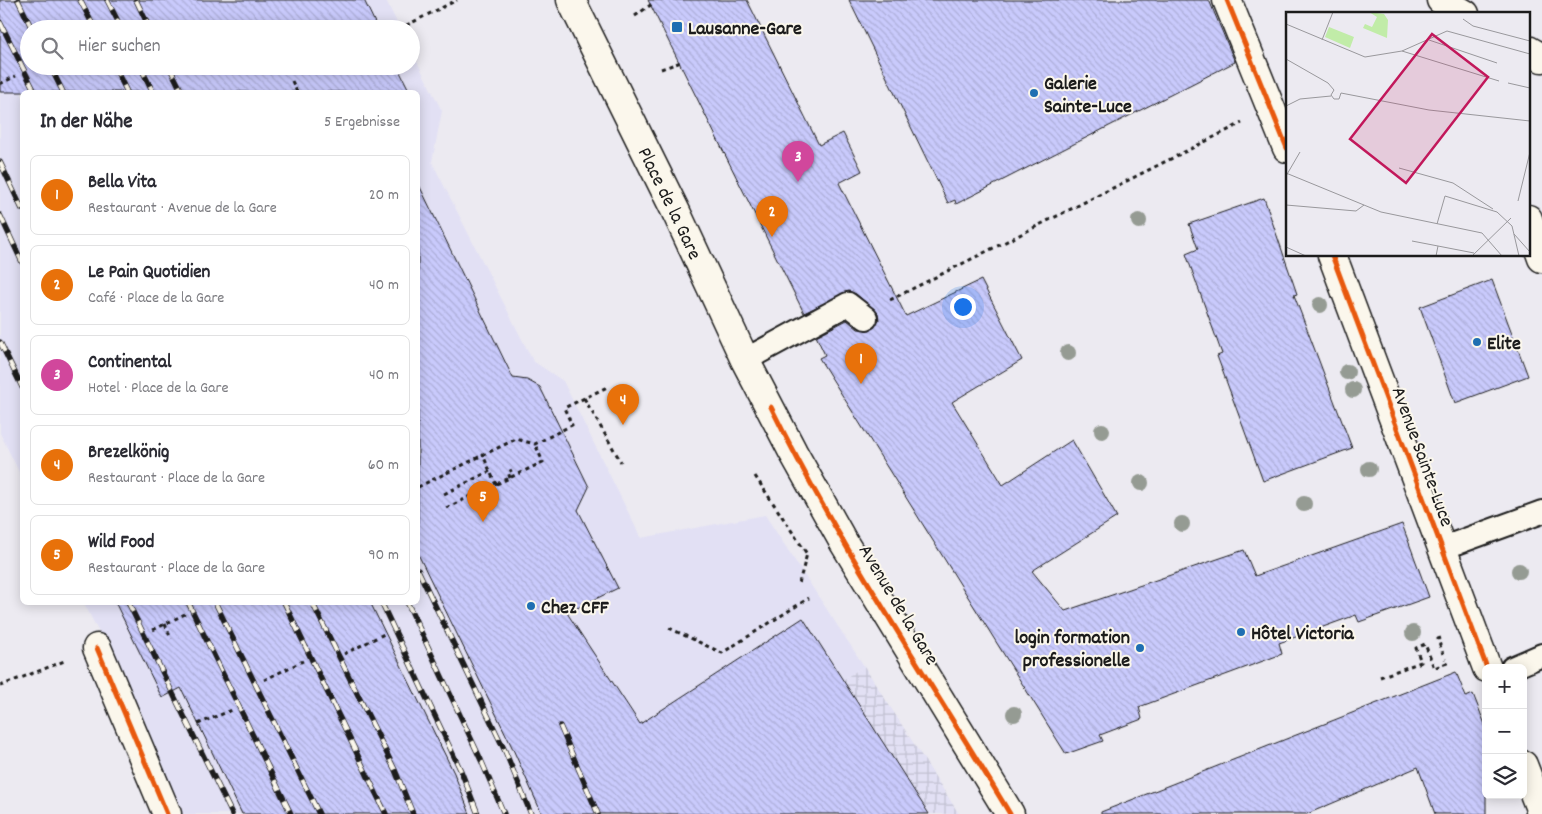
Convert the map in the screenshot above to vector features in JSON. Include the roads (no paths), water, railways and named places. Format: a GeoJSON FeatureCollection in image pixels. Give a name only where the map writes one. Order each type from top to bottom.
{"type":"FeatureCollection","features":[{"type":"Feature","properties":{"kind":"main road","name":"Place de la Gare"},"geometry":{"type":"LineString","coordinates":[[571,0],[678,214],[745,360],[771,406]]}},
{"type":"Feature","properties":{"kind":"main road"},"geometry":{"type":"LineString","coordinates":[[1227,0],[1286,146]]}},
{"type":"Feature","properties":{"kind":"main road"},"geometry":{"type":"LineString","coordinates":[[1530,51],[1542,58]]}},
{"type":"Feature","properties":{"kind":"main road"},"geometry":{"type":"LineString","coordinates":[[1530,225],[1542,258]]}},
{"type":"Feature","properties":{"kind":"main road","name":"Avenue Sainte-Luce"},"geometry":{"type":"LineString","coordinates":[[1332,256],[1486,664]]}},
{"type":"Feature","properties":{"kind":"main road","name":"Avenue de la Gare"},"geometry":{"type":"LineString","coordinates":[[771,406],[793,452],[844,543],[1010,814]]}},
{"type":"Feature","properties":{"kind":"main road"},"geometry":{"type":"LineString","coordinates":[[97,648],[167,814]]}},
{"type":"Feature","properties":{"kind":"main road"},"geometry":{"type":"LineString","coordinates":[[1527,775],[1542,814]]}},
{"type":"Feature","properties":{"kind":"lane"},"geometry":{"type":"LineString","coordinates":[[745,360],[848,304],[866,318]]}},
{"type":"Feature","properties":{"kind":"lane"},"geometry":{"type":"LineString","coordinates":[[1442,548],[1542,512]]}},
{"type":"Feature","properties":{"kind":"lane"},"geometry":{"type":"LineString","coordinates":[[1521,664],[1542,655]]}},
{"type":"Feature","properties":{"kind":"railway"},"geometry":{"type":"LineString","coordinates":[[18,0],[28,20]]}},
{"type":"Feature","properties":{"kind":"railway"},"geometry":{"type":"LineString","coordinates":[[80,0],[90,20]]}},
{"type":"Feature","properties":{"kind":"railway"},"geometry":{"type":"LineString","coordinates":[[107,0],[117,20]]}},
{"type":"Feature","properties":{"kind":"railway"},"geometry":{"type":"LineString","coordinates":[[136,0],[146,20]]}},
{"type":"Feature","properties":{"kind":"railway"},"geometry":{"type":"LineString","coordinates":[[0,22],[20,62]]}},
{"type":"Feature","properties":{"kind":"railway"},"geometry":{"type":"LineString","coordinates":[[26,75],[34,90]]}},
{"type":"Feature","properties":{"kind":"railway"},"geometry":{"type":"LineString","coordinates":[[54,75],[62,90]]}},
{"type":"Feature","properties":{"kind":"railway"},"geometry":{"type":"LineString","coordinates":[[118,75],[126,90]]}},
{"type":"Feature","properties":{"kind":"railway"},"geometry":{"type":"LineString","coordinates":[[144,75],[152,90]]}},
{"type":"Feature","properties":{"kind":"railway"},"geometry":{"type":"LineString","coordinates":[[174,75],[181,90]]}},
{"type":"Feature","properties":{"kind":"railway"},"geometry":{"type":"LineString","coordinates":[[0,162],[20,205]]}},
{"type":"Feature","properties":{"kind":"railway"},"geometry":{"type":"LineString","coordinates":[[0,215],[20,258]]}},
{"type":"Feature","properties":{"kind":"railway"},"geometry":{"type":"LineString","coordinates":[[0,342],[20,383]]}},
{"type":"Feature","properties":{"kind":"railway"},"geometry":{"type":"LineString","coordinates":[[420,574],[505,751],[531,814]]}},
{"type":"Feature","properties":{"kind":"railway"},"geometry":{"type":"LineString","coordinates":[[129,605],[232,814]]}},
{"type":"Feature","properties":{"kind":"railway"},"geometry":{"type":"LineString","coordinates":[[189,605],[291,814]]}},
{"type":"Feature","properties":{"kind":"railway"},"geometry":{"type":"LineString","coordinates":[[216,605],[319,814]]}},
{"type":"Feature","properties":{"kind":"railway"},"geometry":{"type":"LineString","coordinates":[[285,605],[386,814]]}},
{"type":"Feature","properties":{"kind":"railway"},"geometry":{"type":"LineString","coordinates":[[313,605],[395,770],[413,814]]}},
{"type":"Feature","properties":{"kind":"railway"},"geometry":{"type":"LineString","coordinates":[[382,605],[461,771],[478,814]]}},
{"type":"Feature","properties":{"kind":"railway"},"geometry":{"type":"LineString","coordinates":[[408,605],[481,760],[504,814]]}},
{"type":"Feature","properties":{"kind":"railway"},"geometry":{"type":"LineString","coordinates":[[560,726],[598,814]]}},
{"type":"Feature","properties":{"kind":"place","name":"Lausanne-Gare"},"geometry":{"type":"Point","coordinates":[677,27]}},
{"type":"Feature","properties":{"kind":"place","name":"Galerie Sainte-Luce"},"geometry":{"type":"Point","coordinates":[1034,93]}},
{"type":"Feature","properties":{"kind":"place","name":"Continental"},"geometry":{"type":"Point","coordinates":[798,182]}},
{"type":"Feature","properties":{"kind":"place","name":"Le Pain Quotidien"},"geometry":{"type":"Point","coordinates":[772,237]}},
{"type":"Feature","properties":{"kind":"place","name":"Elite"},"geometry":{"type":"Point","coordinates":[1477,342]}},
{"type":"Feature","properties":{"kind":"place","name":"Bella Vita"},"geometry":{"type":"Point","coordinates":[861,384]}},
{"type":"Feature","properties":{"kind":"place","name":"Brezelkönig"},"geometry":{"type":"Point","coordinates":[623,425]}},
{"type":"Feature","properties":{"kind":"place","name":"Wild Food"},"geometry":{"type":"Point","coordinates":[483,522]}},
{"type":"Feature","properties":{"kind":"place","name":"Chez CFF"},"geometry":{"type":"Point","coordinates":[531,606]}},
{"type":"Feature","properties":{"kind":"place","name":"Hôtel Victoria"},"geometry":{"type":"Point","coordinates":[1241,632]}},
{"type":"Feature","properties":{"kind":"place","name":"login formation professionelle"},"geometry":{"type":"Point","coordinates":[1140,648]}}]}
